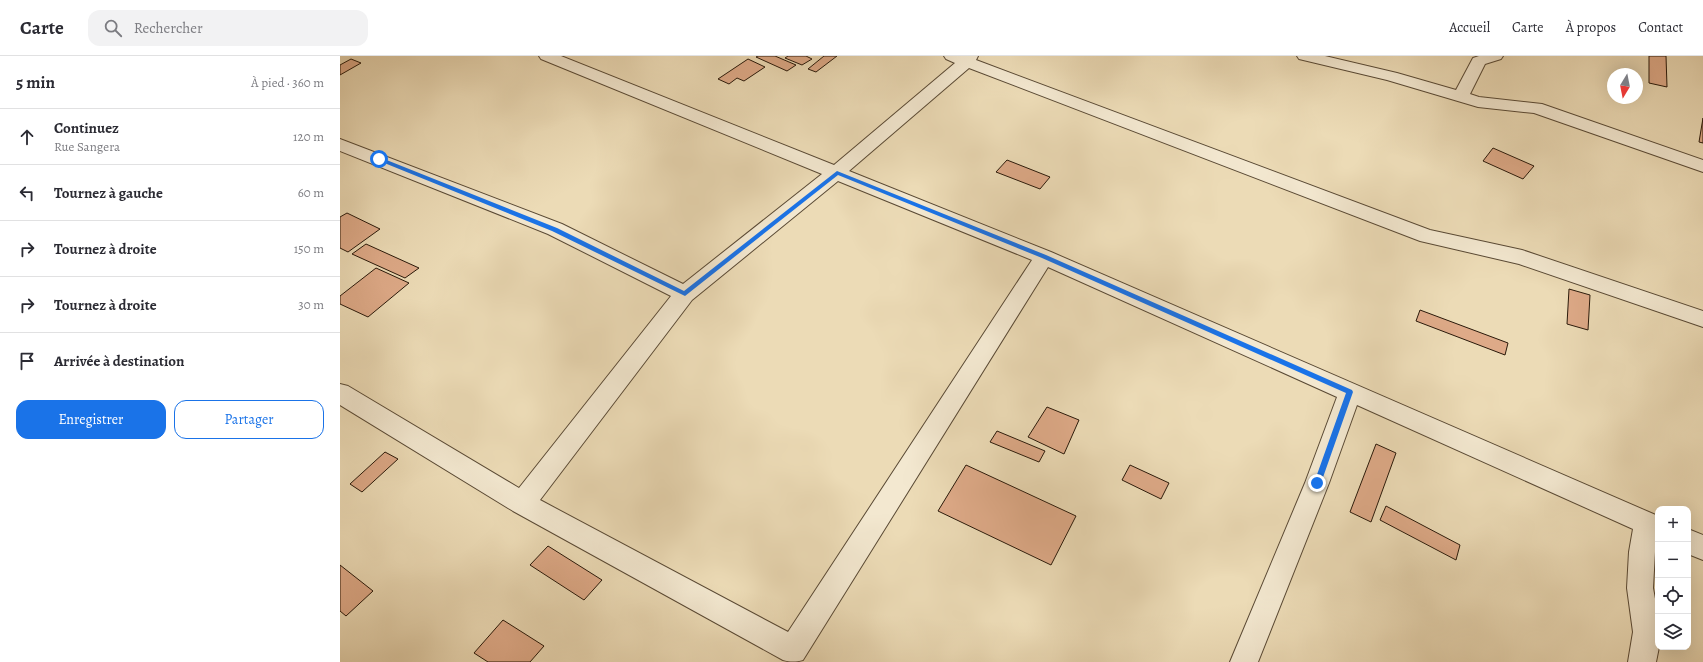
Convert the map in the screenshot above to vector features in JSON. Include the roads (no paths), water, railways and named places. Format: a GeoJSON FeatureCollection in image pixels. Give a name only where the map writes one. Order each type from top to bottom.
{"type":"FeatureCollection","features":[{"type":"Feature","properties":{"kind":"street"},"geometry":{"type":"LineString","coordinates":[[547,56],[1044,257],[1653,526],[1641,560],[1640,588],[1647,632],[1642,662]]}},
{"type":"Feature","properties":{"kind":"street"},"geometry":{"type":"LineString","coordinates":[[1305,56],[1391,76],[1478,102],[1536,108],[1703,166]]}},
{"type":"Feature","properties":{"kind":"street"},"geometry":{"type":"LineString","coordinates":[[1461,96],[1479,61],[1496,56]]}},
{"type":"Feature","properties":{"kind":"street"},"geometry":{"type":"LineString","coordinates":[[522,502],[685,294],[837,172],[963,58],[1427,236],[1522,257],[1703,319]]}},
{"type":"Feature","properties":{"kind":"street"},"geometry":{"type":"LineString","coordinates":[[340,145],[554,229],[685,294]]}},
{"type":"Feature","properties":{"kind":"street"},"geometry":{"type":"LineString","coordinates":[[340,393],[522,502],[799,656],[1044,257]]}},
{"type":"Feature","properties":{"kind":"street"},"geometry":{"type":"LineString","coordinates":[[1244,662],[1317,483],[1350,392]]}},
{"type":"Feature","properties":{"kind":"street"},"geometry":{"type":"LineString","coordinates":[[1690,542],[1703,548]]}}]}
